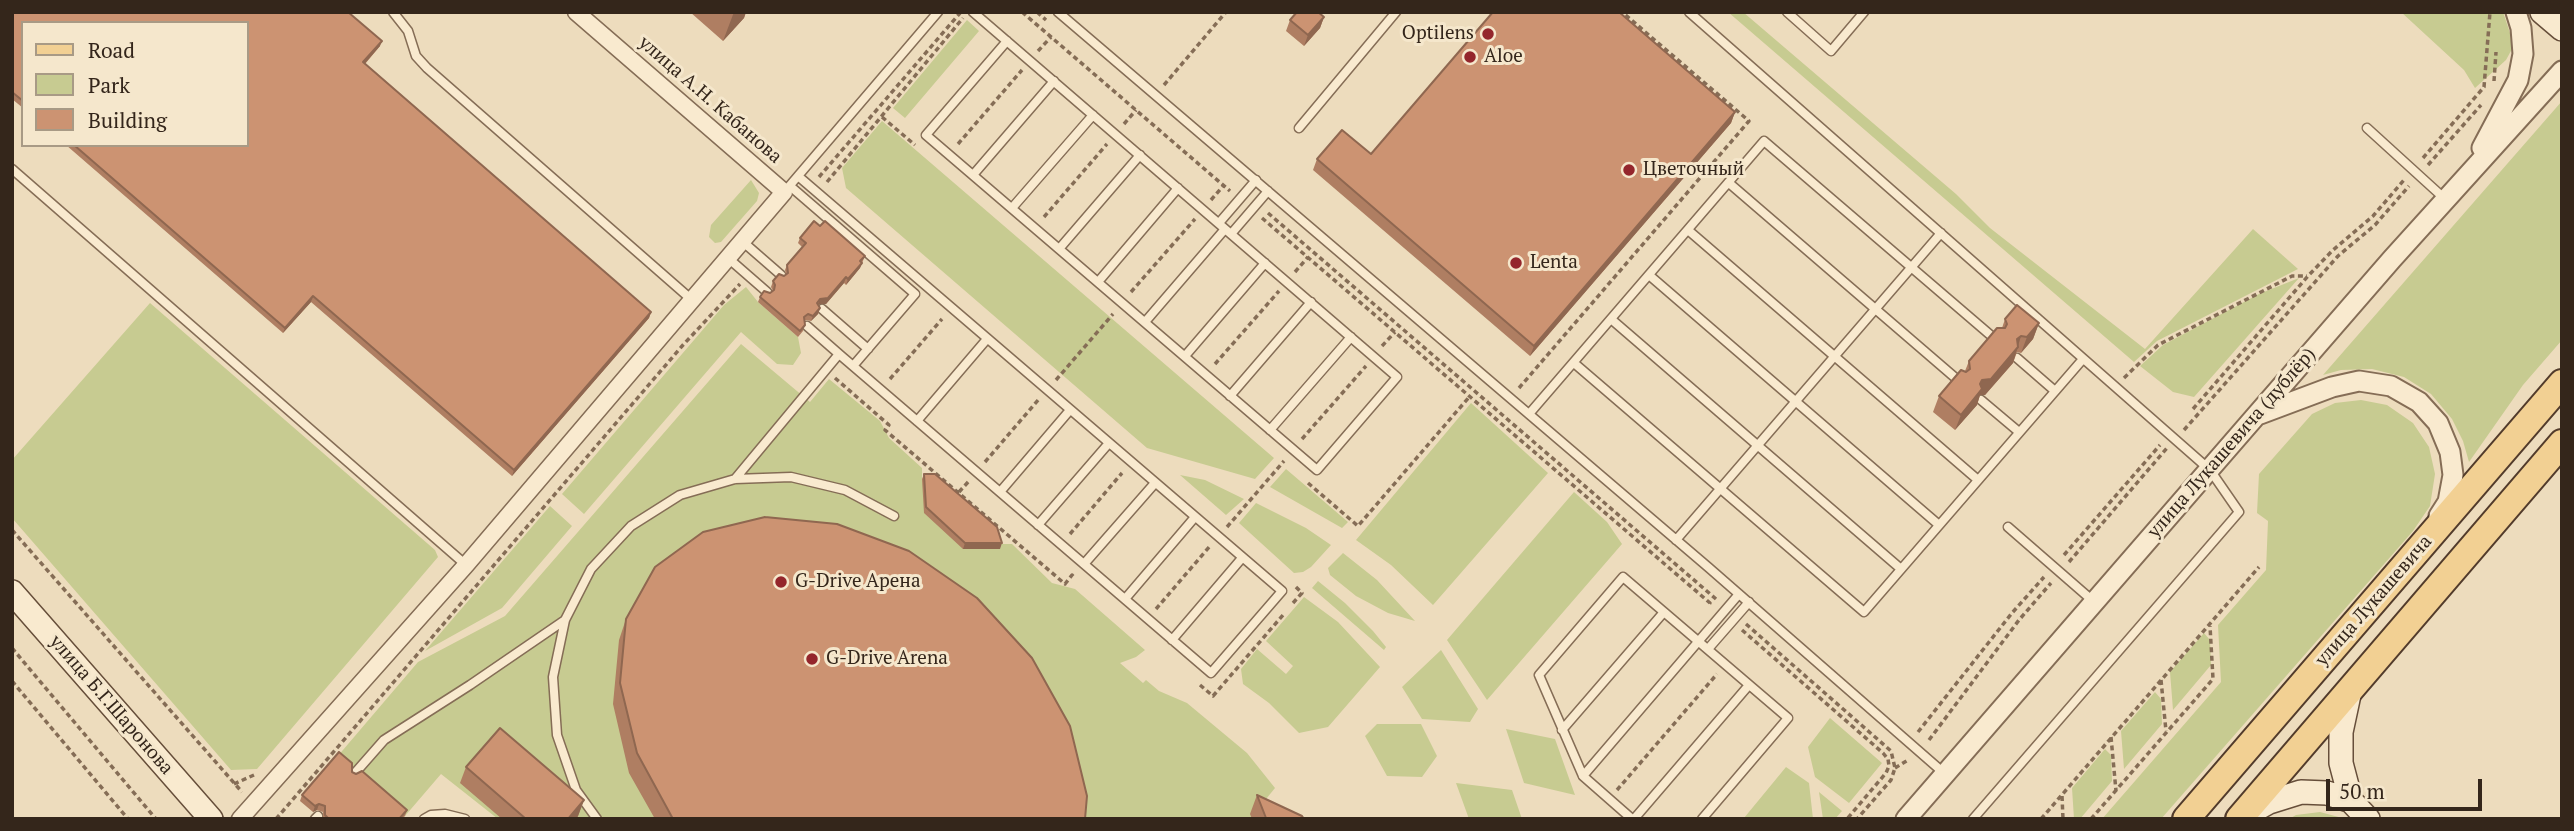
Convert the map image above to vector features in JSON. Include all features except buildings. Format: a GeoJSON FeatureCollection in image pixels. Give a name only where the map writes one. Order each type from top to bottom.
{"type":"FeatureCollection","features":[{"type":"Feature","properties":{"kind":"main road"},"geometry":{"type":"LineString","coordinates":[[2542,12],[2562,29]]}},
{"type":"Feature","properties":{"kind":"main road","name":"улица Лукашевича"},"geometry":{"type":"LineString","coordinates":[[2186,819],[2562,383]]}},
{"type":"Feature","properties":{"kind":"main road","name":"улица Лукашевича"},"geometry":{"type":"LineString","coordinates":[[2240,819],[2562,443]]}},
{"type":"Feature","properties":{"kind":"main road","name":"улица Б.Г.Шаронова"},"geometry":{"type":"LineString","coordinates":[[12,592],[211,819]]}},
{"type":"Feature","properties":{"kind":"main road"},"geometry":{"type":"LineString","coordinates":[[2350,690],[2341,732],[2341,763],[2351,801]]}},
{"type":"Feature","properties":{"kind":"main road"},"geometry":{"type":"LineString","coordinates":[[2240,819],[2269,802],[2301,792],[2328,793],[2351,801],[2368,819]]}},
{"type":"Feature","properties":{"kind":"street","name":"улица А.Н. Кабанова"},"geometry":{"type":"LineString","coordinates":[[576,12],[787,189]]}},
{"type":"Feature","properties":{"kind":"street"},"geometry":{"type":"LineString","coordinates":[[2466,177],[2518,80],[2522,54],[2521,28],[2516,12]]}},
{"type":"Feature","properties":{"kind":"street","name":"улица Лукашевича (дублёр)"},"geometry":{"type":"LineString","coordinates":[[1906,819],[2256,415],[2562,71]]}},
{"type":"Feature","properties":{"kind":"street"},"geometry":{"type":"LineString","coordinates":[[240,819],[466,565],[787,189]]}},
{"type":"Feature","properties":{"kind":"street"},"geometry":{"type":"LineString","coordinates":[[2256,415],[2332,387],[2359,381],[2391,386],[2418,402],[2438,423],[2450,452],[2453,475],[2448,502],[2412,558]]}},
{"type":"Feature","properties":{"kind":"lane"},"geometry":{"type":"LineString","coordinates":[[393,12],[408,31],[416,56],[426,68],[692,300]]}},
{"type":"Feature","properties":{"kind":"lane"},"geometry":{"type":"LineString","coordinates":[[853,366],[915,294],[787,189],[939,12]]}},
{"type":"Feature","properties":{"kind":"lane"},"geometry":{"type":"LineString","coordinates":[[1058,12],[1740,594],[1945,774]]}},
{"type":"Feature","properties":{"kind":"lane"},"geometry":{"type":"LineString","coordinates":[[1299,128],[1396,12]]}},
{"type":"Feature","properties":{"kind":"lane"},"geometry":{"type":"LineString","coordinates":[[1689,12],[2210,470],[2239,513],[1973,819]]}},
{"type":"Feature","properties":{"kind":"lane"},"geometry":{"type":"LineString","coordinates":[[1787,12],[1831,51],[1864,12]]}},
{"type":"Feature","properties":{"kind":"lane"},"geometry":{"type":"LineString","coordinates":[[969,14],[1007,41],[1397,377],[1317,470],[926,135],[1007,41]]}},
{"type":"Feature","properties":{"kind":"lane"},"geometry":{"type":"LineString","coordinates":[[973,175],[1054,81]]}},
{"type":"Feature","properties":{"kind":"lane"},"geometry":{"type":"LineString","coordinates":[[1012,208],[1093,115]]}},
{"type":"Feature","properties":{"kind":"lane"},"geometry":{"type":"LineString","coordinates":[[2367,128],[2446,200]]}},
{"type":"Feature","properties":{"kind":"lane"},"geometry":{"type":"LineString","coordinates":[[1529,414],[1764,141],[1995,339]]}},
{"type":"Feature","properties":{"kind":"lane"},"geometry":{"type":"LineString","coordinates":[[1059,249],[1140,155]]}},
{"type":"Feature","properties":{"kind":"lane"},"geometry":{"type":"LineString","coordinates":[[12,169],[466,565]]}},
{"type":"Feature","properties":{"kind":"lane"},"geometry":{"type":"LineString","coordinates":[[798,176],[1282,591],[1211,673],[807,326]]}},
{"type":"Feature","properties":{"kind":"lane"},"geometry":{"type":"LineString","coordinates":[[1145,322],[1225,229],[1256,180]]}},
{"type":"Feature","properties":{"kind":"lane"},"geometry":{"type":"LineString","coordinates":[[1728,183],[1959,381]]}},
{"type":"Feature","properties":{"kind":"lane"},"geometry":{"type":"LineString","coordinates":[[1098,282],[1178,188]]}},
{"type":"Feature","properties":{"kind":"lane"},"geometry":{"type":"LineString","coordinates":[[1225,229],[1256,208],[1268,191]]}},
{"type":"Feature","properties":{"kind":"lane"},"geometry":{"type":"LineString","coordinates":[[1688,230],[1978,480]]}},
{"type":"Feature","properties":{"kind":"lane"},"geometry":{"type":"LineString","coordinates":[[1676,540],[1941,233]]}},
{"type":"Feature","properties":{"kind":"lane"},"geometry":{"type":"LineString","coordinates":[[742,241],[781,275]]}},
{"type":"Feature","properties":{"kind":"lane"},"geometry":{"type":"LineString","coordinates":[[728,258],[766,292]]}},
{"type":"Feature","properties":{"kind":"lane"},"geometry":{"type":"LineString","coordinates":[[1185,356],[1265,263]]}},
{"type":"Feature","properties":{"kind":"lane"},"geometry":{"type":"LineString","coordinates":[[1649,275],[1939,525]]}},
{"type":"Feature","properties":{"kind":"lane"},"geometry":{"type":"LineString","coordinates":[[1230,396],[1311,302]]}},
{"type":"Feature","properties":{"kind":"lane"},"geometry":{"type":"LineString","coordinates":[[822,309],[868,349]]}},
{"type":"Feature","properties":{"kind":"lane"},"geometry":{"type":"LineString","coordinates":[[1611,320],[1901,569]]}},
{"type":"Feature","properties":{"kind":"lane"},"geometry":{"type":"LineString","coordinates":[[1270,430],[1351,337]]}},
{"type":"Feature","properties":{"kind":"lane"},"geometry":{"type":"LineString","coordinates":[[917,421],[987,339]]}},
{"type":"Feature","properties":{"kind":"lane"},"geometry":{"type":"LineString","coordinates":[[735,479],[839,354]]}},
{"type":"Feature","properties":{"kind":"lane"},"geometry":{"type":"LineString","coordinates":[[2017,358],[2055,391]]}},
{"type":"Feature","properties":{"kind":"lane"},"geometry":{"type":"LineString","coordinates":[[1574,363],[1864,612],[2083,359]]}},
{"type":"Feature","properties":{"kind":"lane"},"geometry":{"type":"LineString","coordinates":[[1981,400],[2019,432]]}},
{"type":"Feature","properties":{"kind":"lane"},"geometry":{"type":"LineString","coordinates":[[1000,492],[1070,410]]}},
{"type":"Feature","properties":{"kind":"lane"},"geometry":{"type":"LineString","coordinates":[[1038,525],[1109,443]]}},
{"type":"Feature","properties":{"kind":"lane"},"geometry":{"type":"LineString","coordinates":[[597,819],[576,790],[557,735],[553,677],[565,620],[591,569],[631,526],[680,495],[735,479],[791,477],[845,490],[894,516]]}},
{"type":"Feature","properties":{"kind":"lane"},"geometry":{"type":"LineString","coordinates":[[1084,564],[1155,482]]}},
{"type":"Feature","properties":{"kind":"lane"},"geometry":{"type":"LineString","coordinates":[[1125,599],[1195,517]]}},
{"type":"Feature","properties":{"kind":"lane"},"geometry":{"type":"LineString","coordinates":[[2008,527],[2095,602]]}},
{"type":"Feature","properties":{"kind":"lane"},"geometry":{"type":"LineString","coordinates":[[1172,640],[1242,558]]}},
{"type":"Feature","properties":{"kind":"lane"},"geometry":{"type":"LineString","coordinates":[[1702,819],[1788,718],[1623,577],[1539,675],[1583,776],[1633,819],[1749,685]]}},
{"type":"Feature","properties":{"kind":"lane"},"geometry":{"type":"LineString","coordinates":[[1583,776],[1740,594]]}},
{"type":"Feature","properties":{"kind":"lane"},"geometry":{"type":"LineString","coordinates":[[1708,649],[1749,602]]}},
{"type":"Feature","properties":{"kind":"lane"},"geometry":{"type":"LineString","coordinates":[[1562,730],[1664,612]]}},
{"type":"Feature","properties":{"kind":"lane"},"geometry":{"type":"LineString","coordinates":[[355,773],[384,740],[565,620]]}},
{"type":"Feature","properties":{"kind":"lane"},"geometry":{"type":"LineString","coordinates":[[424,819],[431,815],[445,814],[465,819]]}},
{"type":"Feature","properties":{"kind":"path"},"geometry":{"type":"LineString","coordinates":[[1022,12],[1237,197]]}},
{"type":"Feature","properties":{"kind":"path"},"geometry":{"type":"LineString","coordinates":[[1037,12],[1047,21]]}},
{"type":"Feature","properties":{"kind":"path"},"geometry":{"type":"LineString","coordinates":[[1156,94],[1226,12]]}},
{"type":"Feature","properties":{"kind":"path"},"geometry":{"type":"LineString","coordinates":[[1510,398],[1749,121],[1622,12]]}},
{"type":"Feature","properties":{"kind":"path"},"geometry":{"type":"LineString","coordinates":[[2419,163],[2484,87],[2490,12]]}},
{"type":"Feature","properties":{"kind":"path"},"geometry":{"type":"LineString","coordinates":[[826,183],[969,14]]}},
{"type":"Feature","properties":{"kind":"path"},"geometry":{"type":"LineString","coordinates":[[949,154],[1051,37]]}},
{"type":"Feature","properties":{"kind":"path"},"geometry":{"type":"LineString","coordinates":[[2494,90],[2496,52]]}},
{"type":"Feature","properties":{"kind":"path"},"geometry":{"type":"LineString","coordinates":[[1895,768],[1920,752],[2019,620],[2060,572],[2338,256],[2375,225],[2485,100]]}},
{"type":"Feature","properties":{"kind":"path"},"geometry":{"type":"LineString","coordinates":[[1035,228],[1136,110]]}},
{"type":"Feature","properties":{"kind":"path"},"geometry":{"type":"LineString","coordinates":[[2193,409],[2308,276],[2373,216],[2408,175]]}},
{"type":"Feature","properties":{"kind":"path"},"geometry":{"type":"LineString","coordinates":[[959,492],[1224,185]]}},
{"type":"Feature","properties":{"kind":"path"},"geometry":{"type":"LineString","coordinates":[[1256,208],[1308,257],[1710,603],[1707,607]]}},
{"type":"Feature","properties":{"kind":"path"},"geometry":{"type":"LineString","coordinates":[[1256,208],[1727,608]]}},
{"type":"Feature","properties":{"kind":"path"},"geometry":{"type":"LineString","coordinates":[[1206,375],[1308,257]]}},
{"type":"Feature","properties":{"kind":"path"},"geometry":{"type":"LineString","coordinates":[[2115,387],[2158,345],[2292,276],[2308,276]]}},
{"type":"Feature","properties":{"kind":"path"},"geometry":{"type":"LineString","coordinates":[[276,819],[683,345],[740,284]]}},
{"type":"Feature","properties":{"kind":"path"},"geometry":{"type":"LineString","coordinates":[[867,406],[951,308]]}},
{"type":"Feature","properties":{"kind":"path"},"geometry":{"type":"LineString","coordinates":[[1147,619],[1395,332]]}},
{"type":"Feature","properties":{"kind":"path"},"geometry":{"type":"LineString","coordinates":[[2064,555],[2160,444]]}},
{"type":"Feature","properties":{"kind":"path"},"geometry":{"type":"LineString","coordinates":[[1061,545],[1132,463]]}},
{"type":"Feature","properties":{"kind":"path"},"geometry":{"type":"LineString","coordinates":[[12,530],[234,784]]}},
{"type":"Feature","properties":{"kind":"path"},"geometry":{"type":"LineString","coordinates":[[2041,819],[2259,567]]}},
{"type":"Feature","properties":{"kind":"path"},"geometry":{"type":"LineString","coordinates":[[1918,732],[2012,613],[2044,577]]}},
{"type":"Feature","properties":{"kind":"path"},"geometry":{"type":"LineString","coordinates":[[1737,616],[1886,745],[1894,757],[1895,768],[1891,779],[1857,819]]}},
{"type":"Feature","properties":{"kind":"path"},"geometry":{"type":"LineString","coordinates":[[2091,819],[2213,678],[2209,624]]}},
{"type":"Feature","properties":{"kind":"path"},"geometry":{"type":"LineString","coordinates":[[1738,634],[1742,630],[1888,760],[1886,773],[1847,819]]}},
{"type":"Feature","properties":{"kind":"path"},"geometry":{"type":"LineString","coordinates":[[12,648],[156,819]]}},
{"type":"Feature","properties":{"kind":"path"},"geometry":{"type":"LineString","coordinates":[[1609,799],[1725,664]]}},
{"type":"Feature","properties":{"kind":"path"},"geometry":{"type":"LineString","coordinates":[[2161,680],[2166,732]]}},
{"type":"Feature","properties":{"kind":"path"},"geometry":{"type":"LineString","coordinates":[[12,681],[128,819]]}},
{"type":"Feature","properties":{"kind":"path"},"geometry":{"type":"LineString","coordinates":[[2111,737],[2116,791]]}},
{"type":"Feature","properties":{"kind":"path"},"geometry":{"type":"LineString","coordinates":[[1888,760],[1902,752]]}},
{"type":"Feature","properties":{"kind":"path"},"geometry":{"type":"LineString","coordinates":[[2061,795],[2063,819]]}},
{"type":"Feature","properties":{"kind":"green space"},"geometry":{"type":"Polygon","coordinates":[[[1728,12],[1743,12],[1956,194],[1990,228],[2145,349],[2253,229],[2298,269],[2157,341],[2134,362],[1728,12]]]}},
{"type":"Feature","properties":{"kind":"green space"},"geometry":{"type":"Polygon","coordinates":[[[2401,12],[2503,12],[2512,49],[2506,60],[2475,88],[2464,70],[2401,12]]]}},
{"type":"Feature","properties":{"kind":"green space"},"geometry":{"type":"Polygon","coordinates":[[[967,20],[979,31],[905,118],[893,108],[967,20]]]}},
{"type":"Feature","properties":{"kind":"green space"},"geometry":{"type":"Polygon","coordinates":[[[2562,101],[2562,340],[2523,385],[2469,462],[2463,441],[2452,419],[2431,394],[2404,377],[2372,369],[2341,370],[2323,375],[2562,101]]]}},
{"type":"Feature","properties":{"kind":"green space"},"geometry":{"type":"Polygon","coordinates":[[[882,121],[1274,458],[1255,479],[1147,448],[846,188],[842,168],[882,121]]]}},
{"type":"Feature","properties":{"kind":"green space"},"geometry":{"type":"Polygon","coordinates":[[[751,180],[759,193],[757,201],[721,242],[715,243],[709,237],[711,225],[751,180]]]}},
{"type":"Feature","properties":{"kind":"green space"},"geometry":{"type":"Polygon","coordinates":[[[2299,278],[2194,397],[2173,392],[2140,366],[2163,345],[2259,294],[2299,278]]]}},
{"type":"Feature","properties":{"kind":"green space"},"geometry":{"type":"Polygon","coordinates":[[[746,287],[758,302],[798,337],[801,353],[793,365],[777,364],[741,332],[584,514],[562,494],[724,305],[746,287]]]}},
{"type":"Feature","properties":{"kind":"green space"},"geometry":{"type":"Polygon","coordinates":[[[150,303],[435,550],[438,557],[257,769],[231,770],[12,518],[12,460],[150,303]]]}},
{"type":"Feature","properties":{"kind":"green space","name":"G-Drive Арена"},"geometry":{"type":"Polygon","coordinates":[[[741,344],[810,402],[829,379],[880,421],[889,438],[922,468],[922,479],[933,479],[999,544],[1012,544],[1052,583],[1075,589],[1145,650],[1120,663],[1143,683],[1146,680],[1159,691],[1187,703],[1247,753],[1275,788],[1262,804],[1270,819],[498,819],[441,774],[405,816],[337,757],[418,662],[505,616],[741,344]]]}},
{"type":"Feature","properties":{"kind":"green space"},"geometry":{"type":"Polygon","coordinates":[[[2361,400],[2387,405],[2413,423],[2429,447],[2435,474],[2430,506],[2413,531],[2161,819],[2102,819],[2221,682],[2218,625],[2266,570],[2268,521],[2257,513],[2259,474],[2312,414],[2335,403],[2361,400]]]}},
{"type":"Feature","properties":{"kind":"green space"},"geometry":{"type":"Polygon","coordinates":[[[1471,403],[1548,473],[1433,605],[1391,565],[1356,540],[1471,403]]]}},
{"type":"Feature","properties":{"kind":"green space"},"geometry":{"type":"Polygon","coordinates":[[[1286,469],[1348,522],[1342,528],[1270,487],[1286,469]]]}},
{"type":"Feature","properties":{"kind":"green space"},"geometry":{"type":"Polygon","coordinates":[[[1180,475],[1205,480],[1244,499],[1226,515],[1180,475]]]}},
{"type":"Feature","properties":{"kind":"green space"},"geometry":{"type":"Polygon","coordinates":[[[1574,492],[1607,522],[1622,544],[1487,700],[1447,640],[1574,492]]]}},
{"type":"Feature","properties":{"kind":"green space"},"geometry":{"type":"Polygon","coordinates":[[[1256,503],[1306,528],[1331,545],[1311,567],[1294,573],[1239,523],[1256,503]]]}},
{"type":"Feature","properties":{"kind":"green space"},"geometry":{"type":"Polygon","coordinates":[[[550,506],[572,526],[502,608],[425,651],[550,506]]]}},
{"type":"Feature","properties":{"kind":"green space"},"geometry":{"type":"Polygon","coordinates":[[[1343,553],[1377,580],[1415,621],[1388,613],[1356,596],[1330,575],[1328,568],[1343,553]]]}},
{"type":"Feature","properties":{"kind":"green space"},"geometry":{"type":"Polygon","coordinates":[[[1318,581],[1373,631],[1386,647],[1384,650],[1312,588],[1318,581]]]}},
{"type":"Feature","properties":{"kind":"green space"},"geometry":{"type":"Polygon","coordinates":[[[1304,597],[1338,622],[1380,667],[1328,727],[1299,733],[1269,703],[1243,684],[1241,669],[1257,649],[1286,674],[1293,666],[1266,641],[1304,597]]]}},
{"type":"Feature","properties":{"kind":"green space"},"geometry":{"type":"Polygon","coordinates":[[[2204,633],[2210,640],[2211,665],[2173,710],[2170,672],[2204,633]]]}},
{"type":"Feature","properties":{"kind":"green space"},"geometry":{"type":"Polygon","coordinates":[[[1441,650],[1478,709],[1470,722],[1422,719],[1402,687],[1441,650]]]}},
{"type":"Feature","properties":{"kind":"green space"},"geometry":{"type":"Polygon","coordinates":[[[2155,692],[2161,699],[2162,724],[2124,769],[2121,731],[2155,692]]]}},
{"type":"Feature","properties":{"kind":"green space"},"geometry":{"type":"Polygon","coordinates":[[[1830,718],[1882,763],[1849,803],[1815,777],[1808,747],[1830,718]]]}},
{"type":"Feature","properties":{"kind":"green space"},"geometry":{"type":"Polygon","coordinates":[[[1377,724],[1421,724],[1437,756],[1422,777],[1387,776],[1365,736],[1377,724]]]}},
{"type":"Feature","properties":{"kind":"green space"},"geometry":{"type":"Polygon","coordinates":[[[1506,729],[1555,739],[1575,795],[1524,783],[1506,729]]]}},
{"type":"Feature","properties":{"kind":"green space"},"geometry":{"type":"Polygon","coordinates":[[[2105,749],[2111,755],[2112,781],[2080,819],[2074,819],[2072,788],[2105,749]]]}},
{"type":"Feature","properties":{"kind":"green space"},"geometry":{"type":"Polygon","coordinates":[[[1786,767],[1809,783],[1813,819],[1744,818],[1786,767]]]}},
{"type":"Feature","properties":{"kind":"green space"},"geometry":{"type":"Polygon","coordinates":[[[1456,783],[1512,790],[1522,819],[1469,819],[1456,783]]]}},
{"type":"Feature","properties":{"kind":"green space"},"geometry":{"type":"Polygon","coordinates":[[[1819,792],[1842,811],[1835,819],[1823,819],[1819,792]]]}},
{"type":"Feature","properties":{"kind":"green space"},"geometry":{"type":"Polygon","coordinates":[[[2320,812],[2346,819],[2289,819],[2296,815],[2320,812]]]}},
{"type":"Feature","properties":{"kind":"place","name":"Optilens"},"geometry":{"type":"Point","coordinates":[1488,34]}},
{"type":"Feature","properties":{"kind":"place","name":"Aloe"},"geometry":{"type":"Point","coordinates":[1470,57]}},
{"type":"Feature","properties":{"kind":"place","name":"Цветочный"},"geometry":{"type":"Point","coordinates":[1629,170]}},
{"type":"Feature","properties":{"kind":"place","name":"Lenta"},"geometry":{"type":"Point","coordinates":[1516,263]}},
{"type":"Feature","properties":{"kind":"place","name":"G-Drive Арена"},"geometry":{"type":"Point","coordinates":[781,582]}},
{"type":"Feature","properties":{"kind":"place","name":"G-Drive Arena"},"geometry":{"type":"Point","coordinates":[812,659]}}]}
